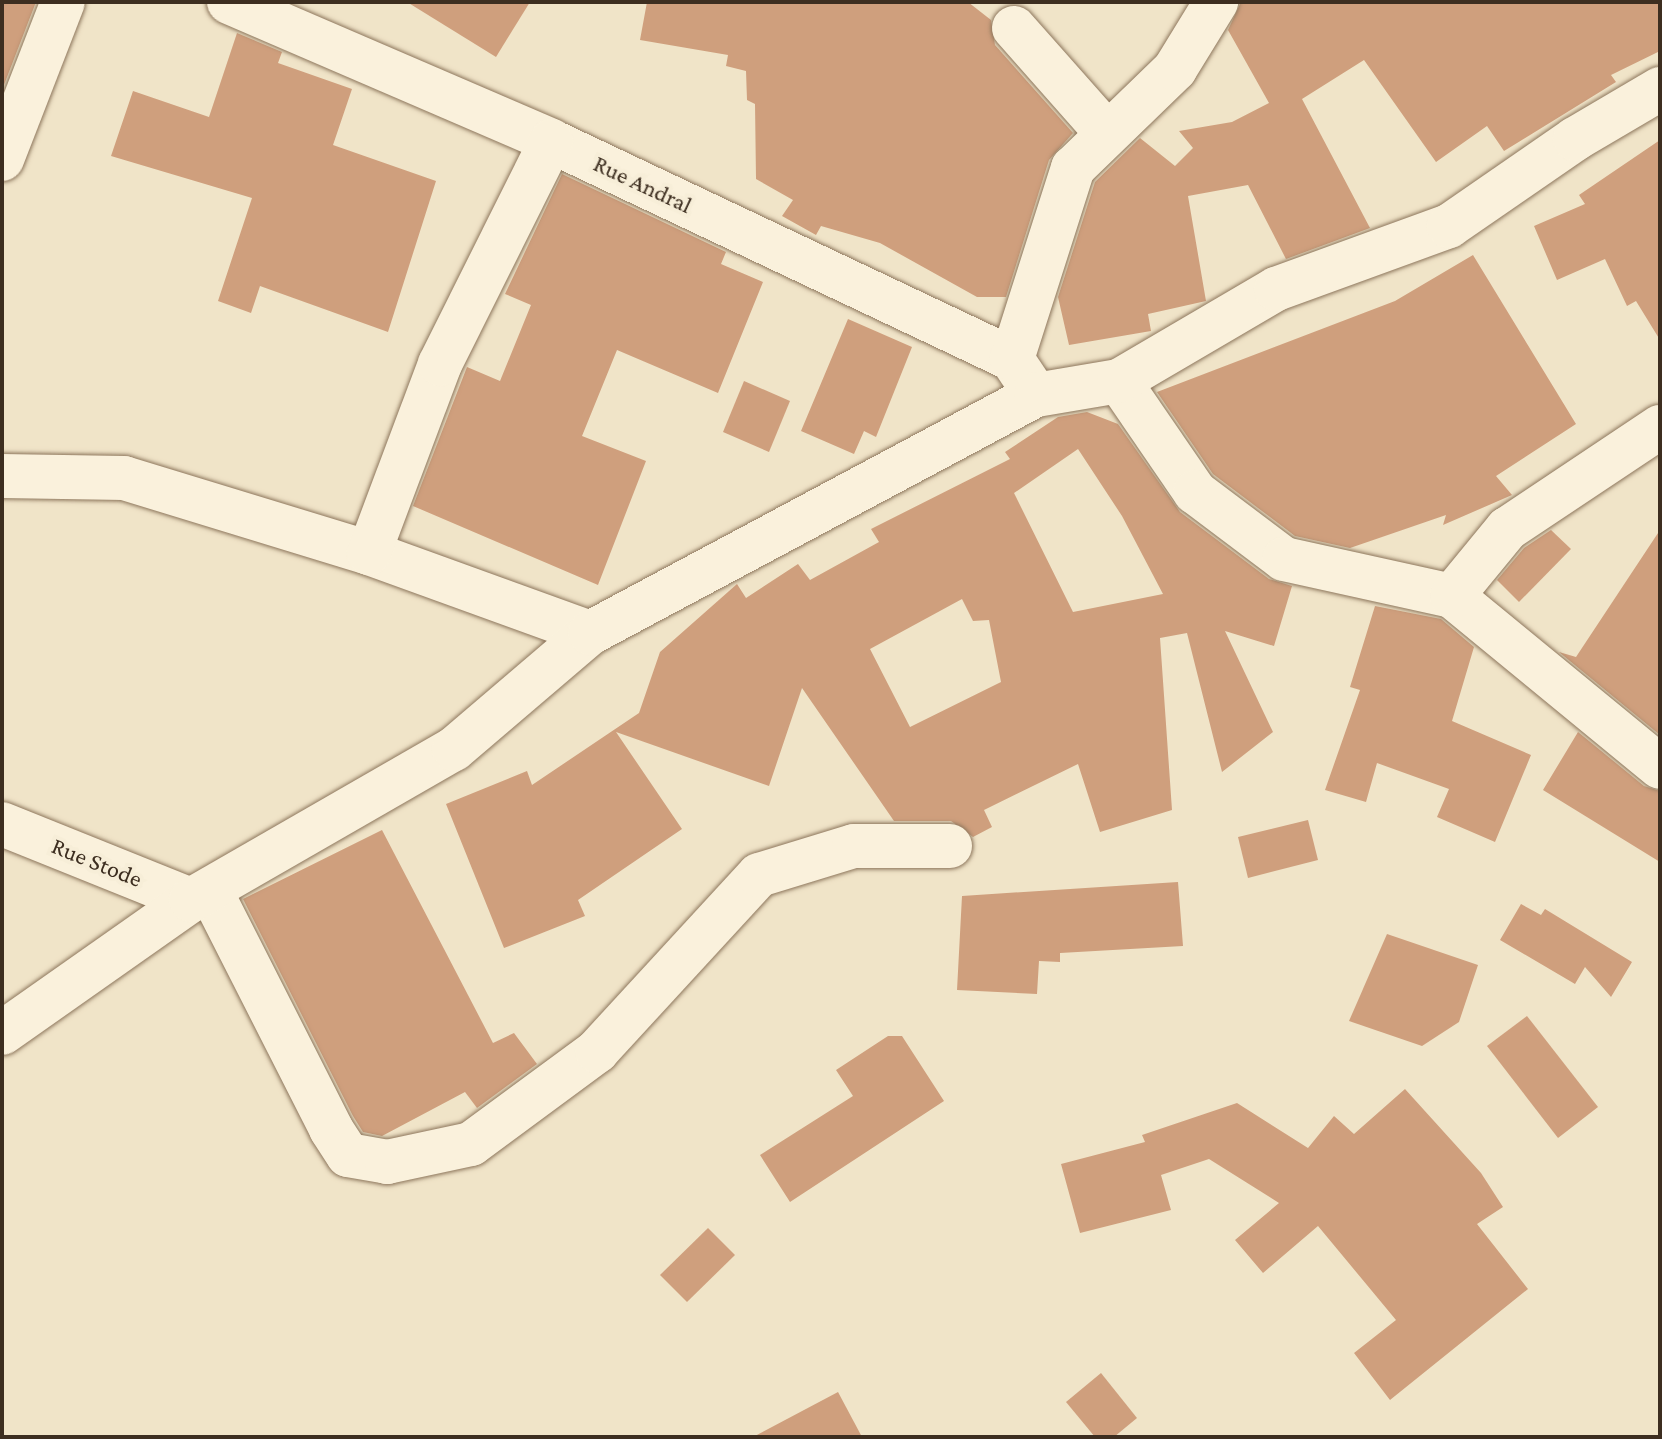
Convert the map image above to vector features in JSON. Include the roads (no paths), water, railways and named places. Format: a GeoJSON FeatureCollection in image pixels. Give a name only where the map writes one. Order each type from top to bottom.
{"type":"FeatureCollection","features":[{"type":"Feature","properties":{"kind":"street"},"geometry":{"type":"LineString","coordinates":[[2,159],[63,2]]}},
{"type":"Feature","properties":{"kind":"street","name":"Rue Andral"},"geometry":{"type":"LineString","coordinates":[[229,2],[551,141],[1012,359]]}},
{"type":"Feature","properties":{"kind":"street"},"geometry":{"type":"LineString","coordinates":[[1036,395],[1012,359],[1073,168],[1106,132],[1175,69],[1216,2]]}},
{"type":"Feature","properties":{"kind":"street"},"geometry":{"type":"LineString","coordinates":[[1014,28],[1106,132]]}},
{"type":"Feature","properties":{"kind":"street"},"geometry":{"type":"LineString","coordinates":[[2,1033],[201,895],[454,749],[590,633],[1036,395],[1119,381],[1276,289],[1449,226],[1575,139],[1660,89]]}},
{"type":"Feature","properties":{"kind":"street"},"geometry":{"type":"LineString","coordinates":[[369,553],[440,364],[551,141]]}},
{"type":"Feature","properties":{"kind":"street"},"geometry":{"type":"LineString","coordinates":[[1119,381],[1195,492],[1284,559],[1452,596],[1660,767]]}},
{"type":"Feature","properties":{"kind":"street"},"geometry":{"type":"LineString","coordinates":[[1452,596],[1507,529],[1660,427]]}},
{"type":"Feature","properties":{"kind":"street"},"geometry":{"type":"LineString","coordinates":[[2,476],[124,478],[369,553],[590,633]]}},
{"type":"Feature","properties":{"kind":"street","name":"Rue Stode"},"geometry":{"type":"LineString","coordinates":[[2,824],[201,895]]}},
{"type":"Feature","properties":{"kind":"street"},"geometry":{"type":"LineString","coordinates":[[201,895],[348,1155],[387,1162],[471,1144],[597,1051],[759,875],[854,846],[950,846]]}}]}
